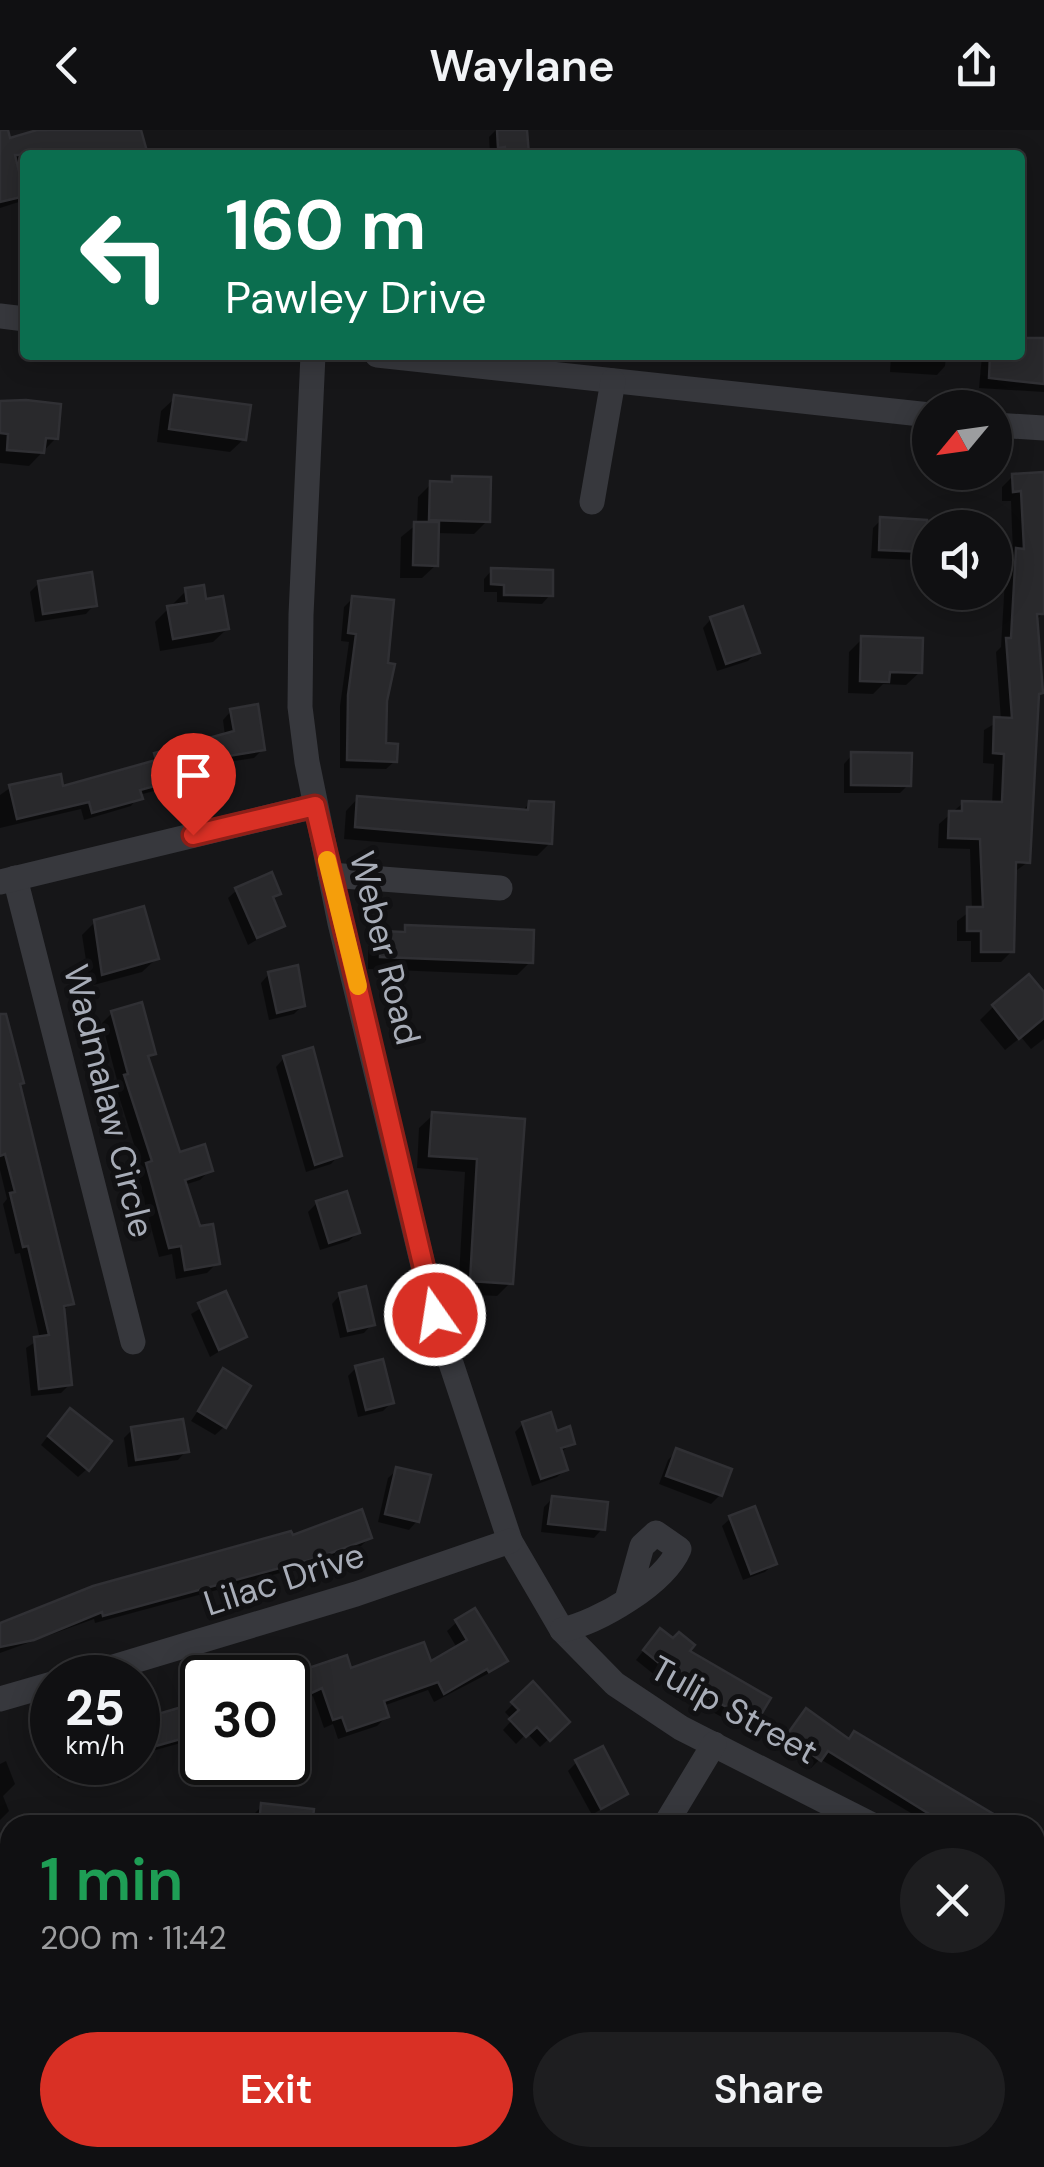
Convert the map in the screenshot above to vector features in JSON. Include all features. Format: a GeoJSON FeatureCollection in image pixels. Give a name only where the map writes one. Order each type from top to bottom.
{"type":"FeatureCollection","features":[{"type":"Feature","properties":{"kind":"street","name":"Weber Road"},"geometry":{"type":"LineString","coordinates":[[313,360],[300,707],[315,806],[435,1315],[510,1542]]}},
{"type":"Feature","properties":{"kind":"street"},"geometry":{"type":"LineString","coordinates":[[423,360],[716,395],[912,413]]}},
{"type":"Feature","properties":{"kind":"street"},"geometry":{"type":"LineString","coordinates":[[592,502],[613,380]]}},
{"type":"Feature","properties":{"kind":"street"},"geometry":{"type":"LineString","coordinates":[[1012,426],[1044,428]]}},
{"type":"Feature","properties":{"kind":"street"},"geometry":{"type":"LineString","coordinates":[[8,880],[315,806]]}},
{"type":"Feature","properties":{"kind":"street"},"geometry":{"type":"LineString","coordinates":[[330,876],[500,888]]}},
{"type":"Feature","properties":{"kind":"street","name":"Wadmalaw Circle"},"geometry":{"type":"LineString","coordinates":[[8,880],[133,1342]]}},
{"type":"Feature","properties":{"kind":"street","name":"Tulip Street"},"geometry":{"type":"LineString","coordinates":[[510,1542],[562,1630],[616,1684],[714,1744],[852,1815]]}},
{"type":"Feature","properties":{"kind":"street","name":"Lilac Drive"},"geometry":{"type":"LineString","coordinates":[[153,1655],[356,1594],[510,1542]]}},
{"type":"Feature","properties":{"kind":"street"},"geometry":{"type":"LineString","coordinates":[[562,1630],[578,1626],[628,1596]]}},
{"type":"Feature","properties":{"kind":"street"},"geometry":{"type":"LineString","coordinates":[[0,1699],[30,1690]]}},
{"type":"Feature","properties":{"kind":"street"},"geometry":{"type":"LineString","coordinates":[[671,1815],[714,1744]]}},
{"type":"Feature","properties":{"kind":"building"},"geometry":{"type":"Polygon","coordinates":[[[0,130],[8,130],[10,138],[37,130],[141,130],[147,150],[20,150],[20,155],[15,155],[20,197],[0,202],[0,130]]]}},
{"type":"Feature","properties":{"kind":"building"},"geometry":{"type":"Polygon","coordinates":[[[497,130],[527,130],[529,150],[498,148],[497,130]]]}},
{"type":"Feature","properties":{"kind":"building"},"geometry":{"type":"Polygon","coordinates":[[[1025,338],[1044,338],[1044,384],[989,378],[990,360],[1025,360],[1025,338]]]}},
{"type":"Feature","properties":{"kind":"building"},"geometry":{"type":"Polygon","coordinates":[[[174,395],[251,405],[246,440],[169,429],[174,395]]]}},
{"type":"Feature","properties":{"kind":"building"},"geometry":{"type":"Polygon","coordinates":[[[0,401],[61,404],[58,439],[46,438],[44,453],[7,450],[8,434],[0,433],[0,401]]]}},
{"type":"Feature","properties":{"kind":"building"},"geometry":{"type":"Polygon","coordinates":[[[1044,472],[1044,614],[1037,614],[1043,693],[1039,694],[1030,863],[1016,862],[1014,952],[981,952],[981,931],[967,931],[967,907],[983,907],[980,839],[948,838],[949,811],[962,811],[962,801],[1002,802],[1004,754],[993,753],[994,717],[1012,718],[1006,638],[1011,638],[1016,548],[1024,549],[1021,491],[1013,492],[1012,474],[1044,472]]]}},
{"type":"Feature","properties":{"kind":"building"},"geometry":{"type":"Polygon","coordinates":[[[452,476],[491,477],[490,522],[429,520],[430,481],[452,482],[452,476]]]}},
{"type":"Feature","properties":{"kind":"building"},"geometry":{"type":"Polygon","coordinates":[[[880,517],[912,519],[912,551],[879,550],[880,517]]]}},
{"type":"Feature","properties":{"kind":"building"},"geometry":{"type":"Polygon","coordinates":[[[414,522],[439,522],[438,566],[413,565],[414,522]]]}},
{"type":"Feature","properties":{"kind":"building"},"geometry":{"type":"Polygon","coordinates":[[[491,568],[553,570],[553,596],[504,595],[504,585],[491,584],[491,568]]]}},
{"type":"Feature","properties":{"kind":"building"},"geometry":{"type":"Polygon","coordinates":[[[92,572],[97,606],[43,614],[38,581],[92,572]]]}},
{"type":"Feature","properties":{"kind":"building"},"geometry":{"type":"Polygon","coordinates":[[[204,585],[206,599],[223,596],[229,629],[173,639],[167,606],[187,603],[185,588],[204,585]]]}},
{"type":"Feature","properties":{"kind":"building"},"geometry":{"type":"Polygon","coordinates":[[[352,596],[394,600],[388,663],[395,664],[387,701],[386,743],[398,744],[397,762],[347,760],[348,695],[356,634],[348,633],[352,596]]]}},
{"type":"Feature","properties":{"kind":"building"},"geometry":{"type":"Polygon","coordinates":[[[743,606],[760,653],[726,664],[710,617],[743,606]]]}},
{"type":"Feature","properties":{"kind":"building"},"geometry":{"type":"Polygon","coordinates":[[[861,636],[923,638],[922,673],[890,672],[889,682],[860,681],[861,636]]]}},
{"type":"Feature","properties":{"kind":"building"},"geometry":{"type":"Polygon","coordinates":[[[258,704],[265,750],[210,759],[215,777],[194,782],[192,776],[140,790],[143,799],[92,813],[89,802],[17,819],[9,785],[61,774],[63,786],[156,760],[154,753],[234,731],[230,709],[258,704]]]}},
{"type":"Feature","properties":{"kind":"building"},"geometry":{"type":"Polygon","coordinates":[[[851,752],[912,753],[911,786],[851,785],[851,752]]]}},
{"type":"Feature","properties":{"kind":"building"},"geometry":{"type":"Polygon","coordinates":[[[357,796],[528,810],[529,801],[554,802],[552,844],[355,827],[357,796]]]}},
{"type":"Feature","properties":{"kind":"building"},"geometry":{"type":"Polygon","coordinates":[[[272,872],[281,894],[273,897],[285,926],[257,938],[235,888],[272,872]]]}},
{"type":"Feature","properties":{"kind":"building"},"geometry":{"type":"Polygon","coordinates":[[[144,906],[159,959],[102,975],[94,920],[144,906]]]}},
{"type":"Feature","properties":{"kind":"building"},"geometry":{"type":"Polygon","coordinates":[[[405,925],[534,930],[533,963],[380,957],[381,931],[405,932],[405,925]]]}},
{"type":"Feature","properties":{"kind":"building"},"geometry":{"type":"Polygon","coordinates":[[[298,965],[305,1006],[277,1013],[268,972],[298,965]]]}},
{"type":"Feature","properties":{"kind":"building"},"geometry":{"type":"Polygon","coordinates":[[[1029,974],[1044,992],[1044,1018],[1019,1039],[992,1005],[1029,974]]]}},
{"type":"Feature","properties":{"kind":"building"},"geometry":{"type":"Polygon","coordinates":[[[142,1002],[156,1054],[148,1056],[180,1152],[205,1144],[213,1171],[185,1180],[200,1226],[213,1224],[220,1264],[185,1270],[181,1246],[169,1248],[146,1163],[152,1161],[124,1075],[128,1074],[111,1011],[142,1002]]]}},
{"type":"Feature","properties":{"kind":"building"},"geometry":{"type":"Polygon","coordinates":[[[0,1014],[6,1014],[24,1083],[20,1084],[74,1304],[64,1306],[72,1385],[39,1389],[34,1337],[49,1335],[28,1246],[23,1247],[5,1154],[0,1156],[0,1014]]]}},
{"type":"Feature","properties":{"kind":"building"},"geometry":{"type":"Polygon","coordinates":[[[313,1047],[342,1156],[315,1165],[283,1056],[313,1047]]]}},
{"type":"Feature","properties":{"kind":"building"},"geometry":{"type":"Polygon","coordinates":[[[432,1112],[525,1119],[513,1284],[470,1281],[477,1159],[429,1156],[432,1112]]]}},
{"type":"Feature","properties":{"kind":"building"},"geometry":{"type":"Polygon","coordinates":[[[347,1191],[360,1233],[329,1243],[316,1201],[347,1191]]]}},
{"type":"Feature","properties":{"kind":"building"},"geometry":{"type":"Polygon","coordinates":[[[366,1286],[375,1325],[348,1331],[339,1293],[366,1286]]]}},
{"type":"Feature","properties":{"kind":"building"},"geometry":{"type":"Polygon","coordinates":[[[226,1291],[247,1337],[219,1350],[198,1303],[226,1291]]]}},
{"type":"Feature","properties":{"kind":"building"},"geometry":{"type":"Polygon","coordinates":[[[383,1359],[394,1403],[366,1410],[355,1366],[383,1359]]]}},
{"type":"Feature","properties":{"kind":"building"},"geometry":{"type":"Polygon","coordinates":[[[223,1368],[251,1386],[226,1428],[198,1411],[223,1368]]]}},
{"type":"Feature","properties":{"kind":"building"},"geometry":{"type":"Polygon","coordinates":[[[70,1408],[112,1441],[89,1471],[48,1436],[70,1408]]]}},
{"type":"Feature","properties":{"kind":"building"},"geometry":{"type":"Polygon","coordinates":[[[551,1412],[557,1431],[570,1426],[575,1444],[561,1448],[568,1470],[541,1479],[522,1422],[551,1412]]]}},
{"type":"Feature","properties":{"kind":"building"},"geometry":{"type":"Polygon","coordinates":[[[183,1419],[189,1452],[136,1460],[131,1427],[183,1419]]]}},
{"type":"Feature","properties":{"kind":"building"},"geometry":{"type":"Polygon","coordinates":[[[676,1448],[732,1469],[722,1496],[666,1476],[676,1448]]]}},
{"type":"Feature","properties":{"kind":"building"},"geometry":{"type":"Polygon","coordinates":[[[396,1467],[431,1475],[419,1522],[385,1514],[396,1467]]]}},
{"type":"Feature","properties":{"kind":"building"},"geometry":{"type":"Polygon","coordinates":[[[552,1496],[608,1502],[605,1530],[548,1524],[552,1496]]]}},
{"type":"Feature","properties":{"kind":"building"},"geometry":{"type":"Polygon","coordinates":[[[755,1506],[777,1564],[751,1574],[729,1516],[755,1506]]]}},
{"type":"Feature","properties":{"kind":"building"},"geometry":{"type":"Polygon","coordinates":[[[362,1509],[372,1538],[317,1558],[103,1616],[102,1612],[34,1640],[0,1647],[0,1623],[93,1586],[291,1531],[293,1535],[362,1509]]]}},
{"type":"Feature","properties":{"kind":"building"},"geometry":{"type":"Polygon","coordinates":[[[475,1608],[508,1661],[444,1694],[438,1682],[384,1701],[389,1717],[347,1731],[342,1717],[333,1720],[322,1688],[310,1694],[310,1668],[347,1655],[351,1668],[424,1642],[431,1661],[467,1640],[455,1620],[475,1608]]]}},
{"type":"Feature","properties":{"kind":"building"},"geometry":{"type":"Polygon","coordinates":[[[660,1628],[673,1638],[679,1632],[695,1645],[690,1651],[771,1698],[756,1723],[686,1685],[643,1650],[660,1628]]]}},
{"type":"Feature","properties":{"kind":"building"},"geometry":{"type":"Polygon","coordinates":[[[533,1681],[570,1722],[550,1741],[537,1727],[526,1737],[509,1719],[519,1710],[511,1702],[533,1681]]]}},
{"type":"Feature","properties":{"kind":"building"},"geometry":{"type":"Polygon","coordinates":[[[180,1708],[180,1739],[160,1745],[160,1713],[180,1708]]]}},
{"type":"Feature","properties":{"kind":"building"},"geometry":{"type":"Polygon","coordinates":[[[806,1708],[849,1739],[854,1731],[995,1815],[931,1815],[828,1751],[821,1761],[786,1736],[806,1708]]]}},
{"type":"Feature","properties":{"kind":"building"},"geometry":{"type":"Polygon","coordinates":[[[603,1746],[628,1794],[601,1809],[575,1760],[603,1746]]]}},
{"type":"Feature","properties":{"kind":"building"},"geometry":{"type":"Polygon","coordinates":[[[261,1803],[314,1809],[313,1815],[260,1815],[261,1803]]]}},
{"type":"Feature","properties":{"kind":"slow traffic"},"geometry":{"type":"LineString","coordinates":[[327,860],[358,986]]}},
{"type":"Feature","properties":{"kind":"route"},"geometry":{"type":"LineString","coordinates":[[193,835],[315,806],[435,1315]]}}]}
